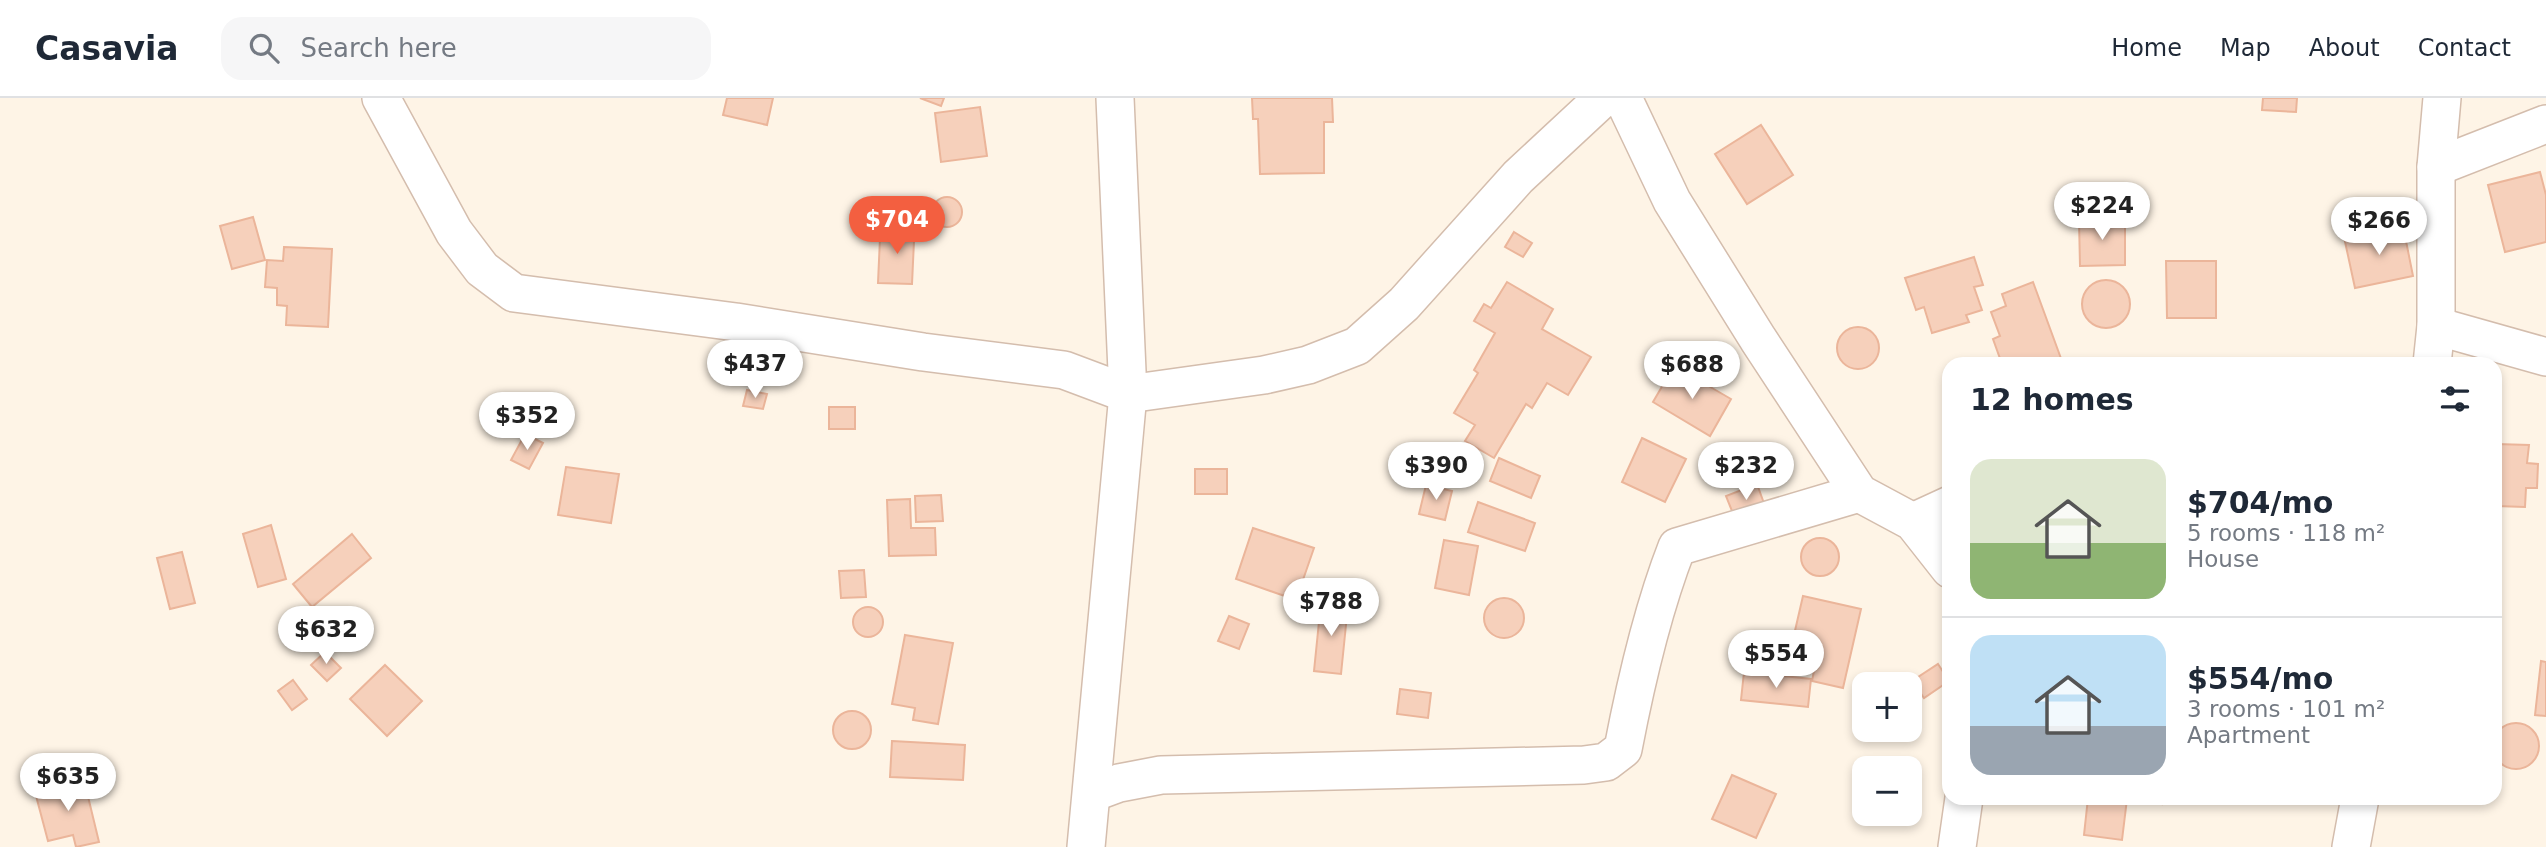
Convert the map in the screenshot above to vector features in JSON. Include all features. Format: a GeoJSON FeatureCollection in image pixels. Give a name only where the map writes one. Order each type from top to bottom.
{"type":"FeatureCollection","features":[{"type":"Feature","properties":{"kind":"street"},"geometry":{"type":"LineString","coordinates":[[381,98],[454,232],[482,270],[514,293],[1064,370],[1128,394],[1264,375],[1308,365],[1357,346],[1404,304],[1518,177],[1603,98]]}},
{"type":"Feature","properties":{"kind":"street"},"geometry":{"type":"LineString","coordinates":[[1086,847],[1128,394],[1115,98]]}},
{"type":"Feature","properties":{"kind":"street"},"geometry":{"type":"LineString","coordinates":[[1623,98],[1672,201],[1758,340],[1859,493],[1913,522],[1942,559]]}},
{"type":"Feature","properties":{"kind":"street"},"geometry":{"type":"LineString","coordinates":[[2433,357],[2436,326],[2436,167],[2442,98]]}},
{"type":"Feature","properties":{"kind":"street"},"geometry":{"type":"LineString","coordinates":[[2436,167],[2546,124]]}},
{"type":"Feature","properties":{"kind":"street"},"geometry":{"type":"LineString","coordinates":[[2436,326],[2546,357]]}},
{"type":"Feature","properties":{"kind":"street"},"geometry":{"type":"LineString","coordinates":[[1092,793],[1119,783],[1161,775],[1584,765],[1606,762],[1623,749],[1632,702],[1665,578],[1677,547],[1859,493]]}},
{"type":"Feature","properties":{"kind":"street"},"geometry":{"type":"LineString","coordinates":[[1913,522],[1942,509]]}},
{"type":"Feature","properties":{"kind":"street"},"geometry":{"type":"LineString","coordinates":[[1957,847],[1963,805]]}},
{"type":"Feature","properties":{"kind":"street"},"geometry":{"type":"LineString","coordinates":[[2351,847],[2359,805]]}},
{"type":"Feature","properties":{"kind":"building"},"geometry":{"type":"Polygon","coordinates":[[[727,98],[773,98],[767,125],[723,115],[727,98]]]}},
{"type":"Feature","properties":{"kind":"building"},"geometry":{"type":"Polygon","coordinates":[[[920,98],[944,98],[941,106],[920,98]]]}},
{"type":"Feature","properties":{"kind":"building"},"geometry":{"type":"Polygon","coordinates":[[[1252,98],[1332,98],[1333,122],[1324,122],[1324,173],[1260,174],[1258,119],[1253,119],[1252,98]]]}},
{"type":"Feature","properties":{"kind":"building"},"geometry":{"type":"Polygon","coordinates":[[[2263,98],[2297,98],[2296,112],[2262,110],[2263,98]]]}},
{"type":"Feature","properties":{"kind":"building"},"geometry":{"type":"Polygon","coordinates":[[[980,107],[987,156],[941,162],[935,113],[980,107]]]}},
{"type":"Feature","properties":{"kind":"building"},"geometry":{"type":"Polygon","coordinates":[[[1761,125],[1793,175],[1747,204],[1715,154],[1761,125]]]}},
{"type":"Feature","properties":{"kind":"building"},"geometry":{"type":"Polygon","coordinates":[[[2540,172],[2546,195],[2546,242],[2505,252],[2488,185],[2540,172]]]}},
{"type":"Feature","properties":{"kind":"building"},"geometry":{"type":"Polygon","coordinates":[[[947,197],[958,201],[962,212],[958,223],[947,227],[936,223],[932,212],[936,201],[947,197]]]}},
{"type":"Feature","properties":{"kind":"building"},"geometry":{"type":"Polygon","coordinates":[[[253,217],[265,260],[232,269],[220,226],[253,217]]]}},
{"type":"Feature","properties":{"kind":"building"},"geometry":{"type":"Polygon","coordinates":[[[915,219],[912,284],[878,283],[880,238],[915,219]]]}},
{"type":"Feature","properties":{"kind":"building"},"geometry":{"type":"Polygon","coordinates":[[[2125,219],[2125,265],[2080,266],[2079,220],[2125,219]]]}},
{"type":"Feature","properties":{"kind":"building"},"geometry":{"type":"Polygon","coordinates":[[[2403,226],[2413,276],[2355,288],[2344,237],[2403,226]]]}},
{"type":"Feature","properties":{"kind":"building"},"geometry":{"type":"Polygon","coordinates":[[[1514,232],[1532,243],[1523,257],[1505,247],[1514,232]]]}},
{"type":"Feature","properties":{"kind":"building"},"geometry":{"type":"Polygon","coordinates":[[[284,247],[332,249],[328,327],[286,325],[287,306],[277,305],[277,288],[265,287],[267,260],[283,261],[284,247]]]}},
{"type":"Feature","properties":{"kind":"building"},"geometry":{"type":"Polygon","coordinates":[[[1974,257],[1983,285],[1974,287],[1982,310],[1966,315],[1969,322],[1932,333],[1924,307],[1916,310],[1905,278],[1974,257]]]}},
{"type":"Feature","properties":{"kind":"building"},"geometry":{"type":"Polygon","coordinates":[[[2166,261],[2216,261],[2216,318],[2167,318],[2166,261]]]}},
{"type":"Feature","properties":{"kind":"building"},"geometry":{"type":"Polygon","coordinates":[[[2106,280],[2123,287],[2130,304],[2123,321],[2106,328],[2089,321],[2082,304],[2089,287],[2106,280]]]}},
{"type":"Feature","properties":{"kind":"building"},"geometry":{"type":"Polygon","coordinates":[[[1507,282],[1553,309],[1542,329],[1591,357],[1568,395],[1547,383],[1532,408],[1526,404],[1494,458],[1465,441],[1475,425],[1454,413],[1478,373],[1474,370],[1495,333],[1474,321],[1484,304],[1491,308],[1507,282]]]}},
{"type":"Feature","properties":{"kind":"building"},"geometry":{"type":"Polygon","coordinates":[[[2033,282],[2060,357],[1999,357],[1993,339],[2000,336],[1991,312],[2006,306],[2002,294],[2033,282]]]}},
{"type":"Feature","properties":{"kind":"building"},"geometry":{"type":"Polygon","coordinates":[[[1858,327],[1873,333],[1879,348],[1873,363],[1858,369],[1843,363],[1837,348],[1843,333],[1858,327]]]}},
{"type":"Feature","properties":{"kind":"building"},"geometry":{"type":"Polygon","coordinates":[[[1674,366],[1731,399],[1710,436],[1653,402],[1674,366]]]}},
{"type":"Feature","properties":{"kind":"building"},"geometry":{"type":"Polygon","coordinates":[[[747,390],[767,394],[763,409],[743,406],[747,390]]]}},
{"type":"Feature","properties":{"kind":"building"},"geometry":{"type":"Polygon","coordinates":[[[829,407],[855,407],[855,429],[829,429],[829,407]]]}},
{"type":"Feature","properties":{"kind":"building"},"geometry":{"type":"Polygon","coordinates":[[[525,434],[543,443],[529,469],[511,460],[525,434]]]}},
{"type":"Feature","properties":{"kind":"building"},"geometry":{"type":"Polygon","coordinates":[[[1642,438],[1686,459],[1665,502],[1622,482],[1642,438]]]}},
{"type":"Feature","properties":{"kind":"building"},"geometry":{"type":"Polygon","coordinates":[[[2502,444],[2529,445],[2527,463],[2538,464],[2537,488],[2526,488],[2525,507],[2502,506],[2502,444]]]}},
{"type":"Feature","properties":{"kind":"building"},"geometry":{"type":"Polygon","coordinates":[[[1499,458],[1540,476],[1531,498],[1490,481],[1499,458]]]}},
{"type":"Feature","properties":{"kind":"building"},"geometry":{"type":"Polygon","coordinates":[[[566,467],[619,474],[611,523],[558,515],[566,467]]]}},
{"type":"Feature","properties":{"kind":"building"},"geometry":{"type":"Polygon","coordinates":[[[1195,469],[1227,469],[1227,494],[1195,494],[1195,469]]]}},
{"type":"Feature","properties":{"kind":"building"},"geometry":{"type":"Polygon","coordinates":[[[1757,484],[1766,509],[1736,521],[1726,496],[1757,484]]]}},
{"type":"Feature","properties":{"kind":"building"},"geometry":{"type":"Polygon","coordinates":[[[1426,485],[1452,491],[1445,520],[1419,514],[1426,485]]]}},
{"type":"Feature","properties":{"kind":"building"},"geometry":{"type":"Polygon","coordinates":[[[941,495],[943,521],[916,522],[915,496],[941,495]]]}},
{"type":"Feature","properties":{"kind":"building"},"geometry":{"type":"Polygon","coordinates":[[[910,499],[911,528],[935,528],[936,555],[889,556],[887,500],[910,499]]]}},
{"type":"Feature","properties":{"kind":"building"},"geometry":{"type":"Polygon","coordinates":[[[1478,502],[1535,523],[1525,551],[1468,532],[1478,502]]]}},
{"type":"Feature","properties":{"kind":"building"},"geometry":{"type":"Polygon","coordinates":[[[271,525],[286,579],[258,587],[243,534],[271,525]]]}},
{"type":"Feature","properties":{"kind":"building"},"geometry":{"type":"Polygon","coordinates":[[[1253,528],[1314,548],[1296,600],[1236,579],[1253,528]]]}},
{"type":"Feature","properties":{"kind":"building"},"geometry":{"type":"Polygon","coordinates":[[[352,534],[371,558],[312,607],[293,584],[352,534]]]}},
{"type":"Feature","properties":{"kind":"building"},"geometry":{"type":"Polygon","coordinates":[[[1820,538],[1833,544],[1839,557],[1833,570],[1820,576],[1807,570],[1801,557],[1807,544],[1820,538]]]}},
{"type":"Feature","properties":{"kind":"building"},"geometry":{"type":"Polygon","coordinates":[[[1444,540],[1478,546],[1469,595],[1435,588],[1444,540]]]}},
{"type":"Feature","properties":{"kind":"building"},"geometry":{"type":"Polygon","coordinates":[[[182,552],[195,603],[170,609],[157,558],[182,552]]]}},
{"type":"Feature","properties":{"kind":"building"},"geometry":{"type":"Polygon","coordinates":[[[864,570],[866,597],[841,598],[839,571],[864,570]]]}},
{"type":"Feature","properties":{"kind":"building"},"geometry":{"type":"Polygon","coordinates":[[[1803,596],[1861,609],[1843,688],[1812,681],[1815,666],[1788,661],[1803,596]]]}},
{"type":"Feature","properties":{"kind":"building"},"geometry":{"type":"Polygon","coordinates":[[[1504,598],[1518,604],[1524,618],[1518,632],[1504,638],[1490,632],[1484,618],[1490,604],[1504,598]]]}},
{"type":"Feature","properties":{"kind":"building"},"geometry":{"type":"Polygon","coordinates":[[[1321,602],[1348,605],[1341,674],[1314,671],[1321,602]]]}},
{"type":"Feature","properties":{"kind":"building"},"geometry":{"type":"Polygon","coordinates":[[[868,607],[879,611],[883,622],[879,633],[868,637],[857,633],[853,622],[857,611],[868,607]]]}},
{"type":"Feature","properties":{"kind":"building"},"geometry":{"type":"Polygon","coordinates":[[[1229,616],[1249,624],[1239,649],[1218,641],[1229,616]]]}},
{"type":"Feature","properties":{"kind":"building"},"geometry":{"type":"Polygon","coordinates":[[[905,635],[953,643],[938,724],[913,720],[915,708],[892,704],[905,635]]]}},
{"type":"Feature","properties":{"kind":"building"},"geometry":{"type":"Polygon","coordinates":[[[325,652],[341,668],[327,681],[311,665],[325,652]]]}},
{"type":"Feature","properties":{"kind":"building"},"geometry":{"type":"Polygon","coordinates":[[[2541,661],[2546,662],[2546,716],[2535,715],[2541,661]]]}},
{"type":"Feature","properties":{"kind":"building"},"geometry":{"type":"Polygon","coordinates":[[[1938,664],[1942,670],[1942,686],[1924,698],[1922,674],[1938,664]]]}},
{"type":"Feature","properties":{"kind":"building"},"geometry":{"type":"Polygon","coordinates":[[[385,665],[422,701],[387,736],[350,699],[385,665]]]}},
{"type":"Feature","properties":{"kind":"building"},"geometry":{"type":"Polygon","coordinates":[[[1744,672],[1811,679],[1808,707],[1741,700],[1744,672]]]}},
{"type":"Feature","properties":{"kind":"building"},"geometry":{"type":"Polygon","coordinates":[[[293,680],[307,699],[292,710],[278,691],[293,680]]]}},
{"type":"Feature","properties":{"kind":"building"},"geometry":{"type":"Polygon","coordinates":[[[1400,689],[1431,693],[1428,718],[1397,714],[1400,689]]]}},
{"type":"Feature","properties":{"kind":"building"},"geometry":{"type":"Polygon","coordinates":[[[852,711],[865,717],[871,730],[865,743],[852,749],[839,743],[833,730],[839,717],[852,711]]]}},
{"type":"Feature","properties":{"kind":"building"},"geometry":{"type":"Polygon","coordinates":[[[2507,724],[2525,724],[2533,729],[2538,737],[2538,755],[2533,763],[2516,769],[2502,765],[2502,727],[2507,724]]]}},
{"type":"Feature","properties":{"kind":"building"},"geometry":{"type":"Polygon","coordinates":[[[892,741],[965,745],[963,780],[890,777],[892,741]]]}},
{"type":"Feature","properties":{"kind":"building"},"geometry":{"type":"Polygon","coordinates":[[[1732,775],[1776,794],[1756,838],[1712,819],[1732,775]]]}},
{"type":"Feature","properties":{"kind":"building"},"geometry":{"type":"Polygon","coordinates":[[[84,780],[99,842],[76,847],[73,835],[48,841],[35,792],[84,780]]]}},
{"type":"Feature","properties":{"kind":"building"},"geometry":{"type":"Polygon","coordinates":[[[2087,805],[2126,805],[2122,840],[2084,835],[2087,805]]]}}]}
